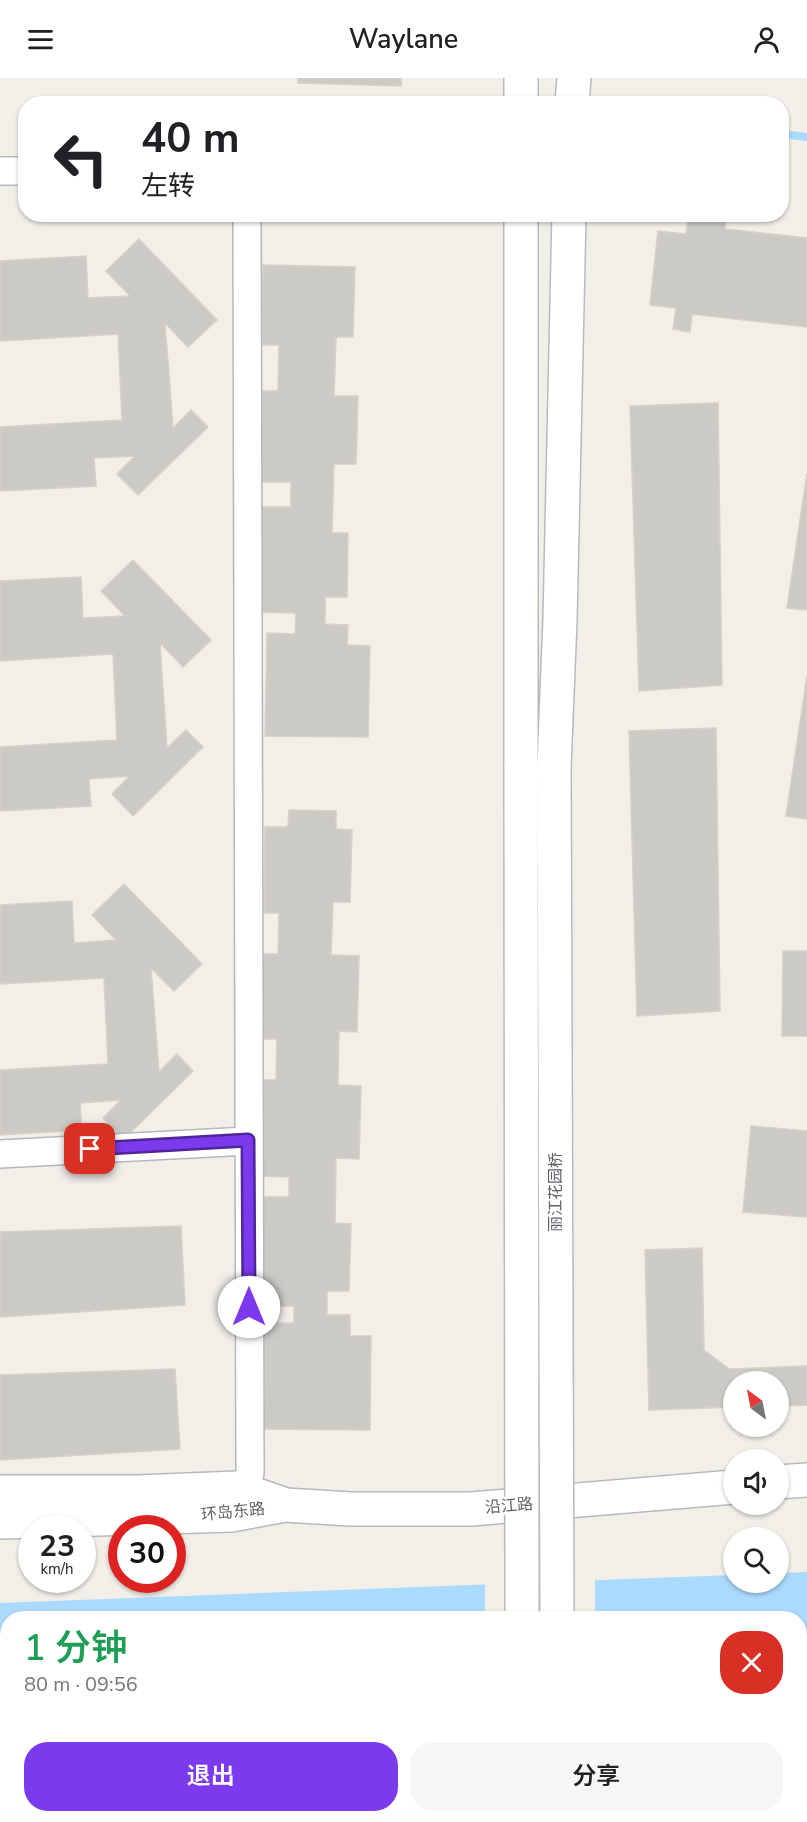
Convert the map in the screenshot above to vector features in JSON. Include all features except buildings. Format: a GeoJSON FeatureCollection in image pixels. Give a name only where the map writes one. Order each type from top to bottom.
{"type":"FeatureCollection","features":[{"type":"Feature","properties":{"kind":"street"},"geometry":{"type":"LineString","coordinates":[[521,78],[521,96]]}},
{"type":"Feature","properties":{"kind":"street"},"geometry":{"type":"LineString","coordinates":[[573,96],[574,78]]}},
{"type":"Feature","properties":{"kind":"street"},"geometry":{"type":"LineString","coordinates":[[0,171],[18,171]]}},
{"type":"Feature","properties":{"kind":"street"},"geometry":{"type":"LineString","coordinates":[[247,222],[250,1473]]}},
{"type":"Feature","properties":{"kind":"street"},"geometry":{"type":"LineString","coordinates":[[521,222],[522,1611]]}},
{"type":"Feature","properties":{"kind":"street","name":"丽江花园桥"},"geometry":{"type":"LineString","coordinates":[[557,1611],[554,766],[560,620],[569,222]]}},
{"type":"Feature","properties":{"kind":"street"},"geometry":{"type":"LineString","coordinates":[[0,1154],[248,1140]]}},
{"type":"Feature","properties":{"kind":"street"},"geometry":{"type":"LineString","coordinates":[[789,1481],[807,1480]]}},
{"type":"Feature","properties":{"kind":"street","name":"环岛东路"},"geometry":{"type":"LineString","coordinates":[[0,1492],[138,1492],[237,1488],[285,1505]]}},
{"type":"Feature","properties":{"kind":"street","name":"沿江路"},"geometry":{"type":"LineString","coordinates":[[285,1505],[350,1509],[471,1509],[723,1488]]}},
{"type":"Feature","properties":{"kind":"street","name":"环岛东路"},"geometry":{"type":"LineString","coordinates":[[0,1522],[231,1515],[285,1505]]}},
{"type":"Feature","properties":{"kind":"water"},"geometry":{"type":"Polygon","coordinates":[[[807,1572],[807,1611],[0,1611],[0,1603],[723,1575],[723,1593],[789,1593],[789,1573],[807,1572]]]}},
{"type":"Feature","properties":{"kind":"pier"},"geometry":{"type":"Polygon","coordinates":[[[595,1577],[595,1611],[485,1611],[485,1582],[595,1577]]]}},
{"type":"Feature","properties":{"kind":"waterway"},"geometry":{"type":"LineString","coordinates":[[789,135],[807,137]]}},
{"type":"Feature","properties":{"kind":"route"},"geometry":{"type":"LineString","coordinates":[[90,1149],[248,1140],[249,1307]]}}]}
